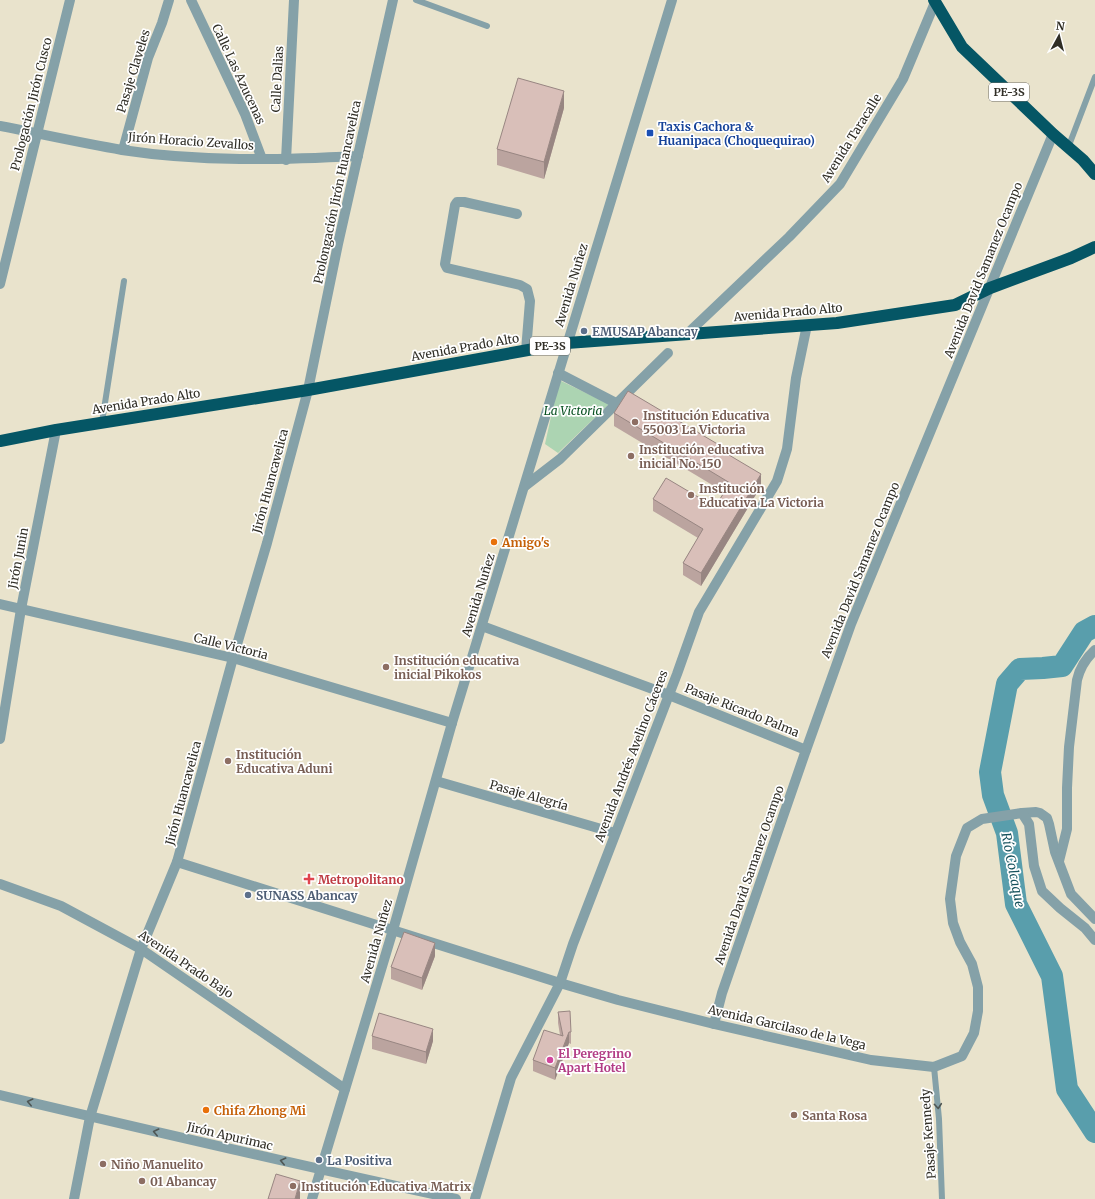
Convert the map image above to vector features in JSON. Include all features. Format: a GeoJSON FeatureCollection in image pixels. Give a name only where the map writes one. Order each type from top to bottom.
{"type":"FeatureCollection","features":[{"type":"Feature","properties":{"kind":"highway","name":"PE-3S"},"geometry":{"type":"LineString","coordinates":[[935,1],[962,48],[1052,134],[1083,160],[1095,174]]}},
{"type":"Feature","properties":{"kind":"highway","name":"Avenida Prado Alto"},"geometry":{"type":"LineString","coordinates":[[0,441],[102,422],[308,390],[567,343],[837,323],[955,305],[990,288],[1071,258],[1095,247]]}},
{"type":"Feature","properties":{"kind":"street","name":"Prologación Jirón Cusco"},"geometry":{"type":"LineString","coordinates":[[0,284],[70,0]]}},
{"type":"Feature","properties":{"kind":"street","name":"Pasaje Claveles"},"geometry":{"type":"LineString","coordinates":[[123,150],[148,58],[162,23],[168,0]]}},
{"type":"Feature","properties":{"kind":"street","name":"Calle Las Azucenas"},"geometry":{"type":"LineString","coordinates":[[191,0],[245,114],[262,159]]}},
{"type":"Feature","properties":{"kind":"street","name":"Calle Dalias"},"geometry":{"type":"LineString","coordinates":[[286,160],[294,0]]}},
{"type":"Feature","properties":{"kind":"street","name":"Prolongación Jirón Huancavelica"},"geometry":{"type":"LineString","coordinates":[[308,390],[393,0]]}},
{"type":"Feature","properties":{"kind":"street","name":"Avenida Nuñez"},"geometry":{"type":"LineString","coordinates":[[312,1199],[393,930],[452,723],[672,0]]}},
{"type":"Feature","properties":{"kind":"street","name":"Avenida Taracalle"},"geometry":{"type":"LineString","coordinates":[[688,333],[790,237],[840,184],[903,79],[935,1]]}},
{"type":"Feature","properties":{"kind":"street","name":"Jirón Horacio Zevallos"},"geometry":{"type":"LineString","coordinates":[[0,126],[123,150],[187,157],[286,160],[358,156]]}},
{"type":"Feature","properties":{"kind":"street","name":"Avenida David Samanez Ocampo"},"geometry":{"type":"LineString","coordinates":[[714,1024],[722,992],[851,624],[1052,134]]}},
{"type":"Feature","properties":{"kind":"street"},"geometry":{"type":"LineString","coordinates":[[517,214],[464,202],[457,202],[454,205],[445,264],[447,268],[520,285],[527,289],[530,301],[526,351]]}},
{"type":"Feature","properties":{"kind":"street","name":"Avenida Andrés Avelino Cáceres"},"geometry":{"type":"LineString","coordinates":[[475,1199],[511,1078],[560,983],[573,944],[669,695],[699,612],[777,480],[787,449],[796,378],[808,325]]}},
{"type":"Feature","properties":{"kind":"street"},"geometry":{"type":"LineString","coordinates":[[525,486],[560,459],[668,353]]}},
{"type":"Feature","properties":{"kind":"street"},"geometry":{"type":"LineString","coordinates":[[558,373],[616,403]]}},
{"type":"Feature","properties":{"kind":"street","name":"Jirón Huancavelica"},"geometry":{"type":"LineString","coordinates":[[74,1199],[90,1117],[142,949],[177,862],[233,658],[267,543],[308,390]]}},
{"type":"Feature","properties":{"kind":"street","name":"Jirón Junin"},"geometry":{"type":"LineString","coordinates":[[0,739],[21,609],[56,430]]}},
{"type":"Feature","properties":{"kind":"street","name":"Calle Victoria"},"geometry":{"type":"LineString","coordinates":[[0,604],[233,658],[452,723]]}},
{"type":"Feature","properties":{"kind":"street","name":"Pasaje Ricardo Palma"},"geometry":{"type":"LineString","coordinates":[[482,626],[669,695],[806,750]]}},
{"type":"Feature","properties":{"kind":"street"},"geometry":{"type":"LineString","coordinates":[[1059,861],[1067,829],[1069,747],[1077,680],[1083,663],[1095,650]]}},
{"type":"Feature","properties":{"kind":"street","name":"Pasaje Alegría"},"geometry":{"type":"LineString","coordinates":[[436,781],[615,833]]}},
{"type":"Feature","properties":{"kind":"street","name":"Avenida Garcilaso de la Vega"},"geometry":{"type":"LineString","coordinates":[[177,862],[618,1000],[871,1060],[934,1067],[962,1056],[974,1033],[978,1011],[978,987],[972,964],[960,942],[953,923],[950,899],[956,856],[967,828],[982,819],[1036,812],[1040,813],[1047,818],[1050,824],[1055,852],[1071,894],[1095,919]]}},
{"type":"Feature","properties":{"kind":"street"},"geometry":{"type":"LineString","coordinates":[[1020,814],[1029,824],[1034,866],[1042,891],[1085,928],[1095,940]]}},
{"type":"Feature","properties":{"kind":"street","name":"Avenida Prado Bajo"},"geometry":{"type":"LineString","coordinates":[[0,884],[61,906],[142,949],[345,1089]]}},
{"type":"Feature","properties":{"kind":"street","name":"Jirón Apurimac"},"geometry":{"type":"LineString","coordinates":[[0,1095],[321,1170],[456,1199]]}},
{"type":"Feature","properties":{"kind":"lane"},"geometry":{"type":"LineString","coordinates":[[416,0],[487,26]]}},
{"type":"Feature","properties":{"kind":"lane"},"geometry":{"type":"LineString","coordinates":[[1068,148],[1095,77]]}},
{"type":"Feature","properties":{"kind":"lane"},"geometry":{"type":"LineString","coordinates":[[102,422],[124,281]]}},
{"type":"Feature","properties":{"kind":"lane","name":"Pasaje Kennedy"},"geometry":{"type":"LineString","coordinates":[[934,1067],[939,1119],[942,1199]]}},
{"type":"Feature","properties":{"kind":"green space","name":"La Victoria"},"geometry":{"type":"Polygon","coordinates":[[[559,380],[609,404],[558,453],[545,444],[559,380]]]}},
{"type":"Feature","properties":{"kind":"building"},"geometry":{"type":"Polygon","coordinates":[[[518,78],[564,91],[544,162],[497,149],[518,78]]]}},
{"type":"Feature","properties":{"kind":"building"},"geometry":{"type":"Polygon","coordinates":[[[628,391],[731,452],[729,455],[761,474],[701,573],[683,563],[703,529],[653,499],[666,478],[715,507],[730,483],[614,413],[628,391]]]}},
{"type":"Feature","properties":{"kind":"building"},"geometry":{"type":"Polygon","coordinates":[[[404,932],[435,943],[422,978],[391,967],[404,932]]]}},
{"type":"Feature","properties":{"kind":"building"},"geometry":{"type":"Polygon","coordinates":[[[570,1011],[571,1032],[569,1032],[555,1068],[533,1060],[544,1030],[563,1036],[558,1012],[570,1011]]]}},
{"type":"Feature","properties":{"kind":"building"},"geometry":{"type":"Polygon","coordinates":[[[379,1013],[433,1029],[426,1052],[372,1036],[379,1013]]]}},
{"type":"Feature","properties":{"kind":"building"},"geometry":{"type":"Polygon","coordinates":[[[276,1174],[300,1181],[295,1199],[268,1199],[276,1174]]]}},
{"type":"Feature","properties":{"kind":"waterway","name":"Río Colcaque"},"geometry":{"type":"LineString","coordinates":[[1095,626],[1084,632],[1062,666],[1020,669],[1007,684],[990,772],[993,795],[1007,833],[1016,904],[1052,976],[1067,1089],[1095,1132]]}},
{"type":"Feature","properties":{"kind":"place","name":"Taxis Cachora & Huanipaca (Choquequirao)"},"geometry":{"type":"Point","coordinates":[650,133]}},
{"type":"Feature","properties":{"kind":"place","name":"EMUSAP Abancay"},"geometry":{"type":"Point","coordinates":[584,331]}},
{"type":"Feature","properties":{"kind":"place","name":"Institución Educativa 55003 La Victoria"},"geometry":{"type":"Point","coordinates":[635,422]}},
{"type":"Feature","properties":{"kind":"place","name":"Institución educativa inicial No. 150"},"geometry":{"type":"Point","coordinates":[631,456]}},
{"type":"Feature","properties":{"kind":"place","name":"Institución Educativa La Victoria"},"geometry":{"type":"Point","coordinates":[691,495]}},
{"type":"Feature","properties":{"kind":"place","name":"Amigo's"},"geometry":{"type":"Point","coordinates":[494,542]}},
{"type":"Feature","properties":{"kind":"place","name":"Institución educativa inicial Pikokos"},"geometry":{"type":"Point","coordinates":[386,667]}},
{"type":"Feature","properties":{"kind":"place","name":"Institución Educativa Aduni"},"geometry":{"type":"Point","coordinates":[228,761]}},
{"type":"Feature","properties":{"kind":"place","name":"Metropolitano"},"geometry":{"type":"Point","coordinates":[309,879]}},
{"type":"Feature","properties":{"kind":"place","name":"SUNASS Abancay"},"geometry":{"type":"Point","coordinates":[248,895]}},
{"type":"Feature","properties":{"kind":"place","name":"El Peregrino Apart Hotel"},"geometry":{"type":"Point","coordinates":[550,1060]}},
{"type":"Feature","properties":{"kind":"place","name":"Chifa Zhong Mi"},"geometry":{"type":"Point","coordinates":[206,1110]}},
{"type":"Feature","properties":{"kind":"place","name":"Santa Rosa"},"geometry":{"type":"Point","coordinates":[794,1115]}},
{"type":"Feature","properties":{"kind":"place","name":"La Positiva"},"geometry":{"type":"Point","coordinates":[319,1160]}},
{"type":"Feature","properties":{"kind":"place","name":"Niño Manuelito"},"geometry":{"type":"Point","coordinates":[103,1164]}},
{"type":"Feature","properties":{"kind":"place","name":"01 Abancay"},"geometry":{"type":"Point","coordinates":[142,1181]}},
{"type":"Feature","properties":{"kind":"place","name":"Institución Educativa Matrix"},"geometry":{"type":"Point","coordinates":[293,1186]}}]}
